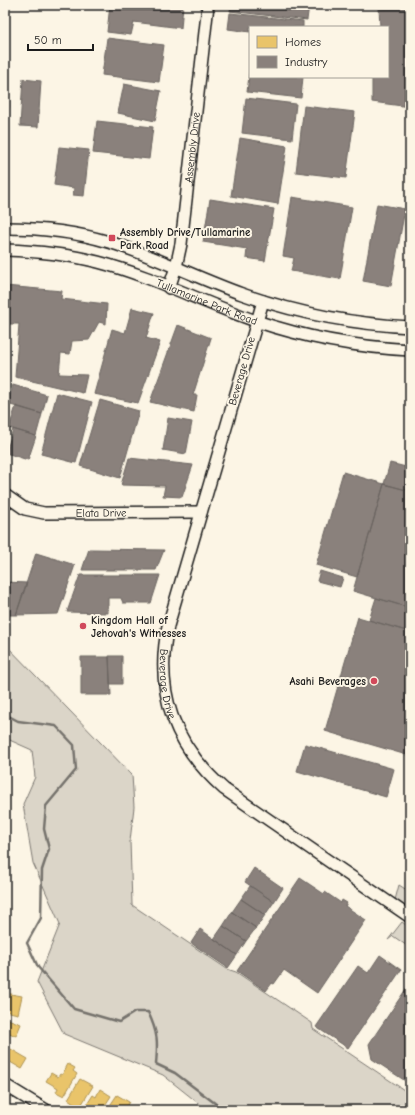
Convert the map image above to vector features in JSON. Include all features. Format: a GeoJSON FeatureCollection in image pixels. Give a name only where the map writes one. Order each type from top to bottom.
{"type":"FeatureCollection","features":[{"type":"Feature","properties":{"kind":"street","name":"Assembly Drive"},"geometry":{"type":"LineString","coordinates":[[169,288],[176,267],[181,244],[208,5]]}},
{"type":"Feature","properties":{"kind":"street","name":"Tullamarine Park Road"},"geometry":{"type":"LineString","coordinates":[[5,228],[48,230],[84,236],[123,246],[263,301],[336,319],[410,328]]}},
{"type":"Feature","properties":{"kind":"street","name":"Tullamarine Park Road"},"geometry":{"type":"LineString","coordinates":[[5,250],[40,252],[81,258],[130,272],[257,321],[328,341],[410,350]]}},
{"type":"Feature","properties":{"kind":"street","name":"Beverage Drive"},"geometry":{"type":"LineString","coordinates":[[263,301],[168,626],[163,653],[166,695],[172,719],[180,735],[198,764],[224,789],[410,917]]}},
{"type":"Feature","properties":{"kind":"street","name":"Elata Drive"},"geometry":{"type":"LineString","coordinates":[[5,495],[25,509],[44,513],[201,512]]}},
{"type":"Feature","properties":{"kind":"street"},"geometry":{"type":"LineString","coordinates":[[5,1085],[46,1110]]}},
{"type":"Feature","properties":{"kind":"shaded area"},"geometry":{"type":"Polygon","coordinates":[[[5,644],[132,775],[134,807],[130,841],[132,905],[227,969],[236,972],[312,1023],[313,1029],[410,1094],[410,1110],[207,1110],[163,1075],[64,1034],[37,982],[60,924],[33,863],[23,804],[35,777],[32,750],[5,738],[5,644]]]}},
{"type":"Feature","properties":{"kind":"shaded area"},"geometry":{"type":"Polygon","coordinates":[[[399,885],[410,892],[410,910],[395,900],[399,885]]]}},
{"type":"Feature","properties":{"kind":"shaded area"},"geometry":{"type":"Polygon","coordinates":[[[402,922],[410,928],[410,948],[393,936],[388,940],[402,922]]]}},
{"type":"Feature","properties":{"kind":"building: Homes"},"geometry":{"type":"Polygon","coordinates":[[[5,993],[22,996],[18,1014],[5,1011],[5,993]]]}},
{"type":"Feature","properties":{"kind":"building: Homes"},"geometry":{"type":"Polygon","coordinates":[[[5,1018],[21,1024],[16,1036],[7,1032],[5,1035],[5,1018]]]}},
{"type":"Feature","properties":{"kind":"building: Homes"},"geometry":{"type":"Polygon","coordinates":[[[9,1048],[28,1059],[22,1069],[5,1059],[5,1055],[9,1048]]]}},
{"type":"Feature","properties":{"kind":"building: Homes"},"geometry":{"type":"Polygon","coordinates":[[[68,1064],[75,1068],[73,1071],[77,1074],[64,1096],[56,1092],[58,1088],[46,1081],[51,1073],[58,1077],[60,1074],[62,1075],[68,1064]]]}},
{"type":"Feature","properties":{"kind":"building: Homes"},"geometry":{"type":"Polygon","coordinates":[[[80,1079],[93,1086],[80,1107],[68,1099],[80,1079]]]}},
{"type":"Feature","properties":{"kind":"building: Homes"},"geometry":{"type":"Polygon","coordinates":[[[100,1089],[111,1096],[102,1110],[84,1109],[93,1095],[96,1097],[100,1089]]]}},
{"type":"Feature","properties":{"kind":"building: Homes"},"geometry":{"type":"Polygon","coordinates":[[[117,1095],[129,1102],[124,1110],[113,1110],[109,1107],[117,1095]]]}},
{"type":"Feature","properties":{"kind":"building: Industry"},"geometry":{"type":"Polygon","coordinates":[[[110,5],[183,5],[181,28],[134,22],[131,35],[107,32],[110,5]]]}},
{"type":"Feature","properties":{"kind":"building: Industry"},"geometry":{"type":"Polygon","coordinates":[[[231,5],[309,5],[307,20],[230,11],[231,5]]]}},
{"type":"Feature","properties":{"kind":"building: Industry"},"geometry":{"type":"Polygon","coordinates":[[[410,8],[410,107],[372,102],[372,78],[389,78],[389,26],[380,26],[379,9],[410,8]]]}},
{"type":"Feature","properties":{"kind":"building: Industry"},"geometry":{"type":"Polygon","coordinates":[[[230,13],[303,21],[303,26],[249,26],[249,32],[228,29],[230,13]]]}},
{"type":"Feature","properties":{"kind":"building: Industry"},"geometry":{"type":"Polygon","coordinates":[[[107,38],[164,45],[159,82],[102,75],[107,38]]]}},
{"type":"Feature","properties":{"kind":"building: Industry"},"geometry":{"type":"Polygon","coordinates":[[[249,76],[249,78],[303,78],[301,98],[247,92],[249,76]]]}},
{"type":"Feature","properties":{"kind":"building: Industry"},"geometry":{"type":"Polygon","coordinates":[[[23,79],[41,81],[38,127],[20,126],[23,79]]]}},
{"type":"Feature","properties":{"kind":"building: Industry"},"geometry":{"type":"Polygon","coordinates":[[[5,84],[9,84],[9,108],[5,108],[5,84]]]}},
{"type":"Feature","properties":{"kind":"building: Industry"},"geometry":{"type":"Polygon","coordinates":[[[124,84],[161,91],[155,121],[118,113],[124,84]]]}},
{"type":"Feature","properties":{"kind":"building: Industry"},"geometry":{"type":"Polygon","coordinates":[[[246,98],[296,104],[292,139],[242,133],[246,98]]]}},
{"type":"Feature","properties":{"kind":"building: Industry"},"geometry":{"type":"Polygon","coordinates":[[[304,106],[355,112],[346,178],[296,172],[304,106]]]}},
{"type":"Feature","properties":{"kind":"building: Industry"},"geometry":{"type":"Polygon","coordinates":[[[97,121],[153,127],[149,159],[93,153],[97,121]]]}},
{"type":"Feature","properties":{"kind":"building: Industry"},"geometry":{"type":"Polygon","coordinates":[[[240,138],[287,146],[278,204],[231,196],[240,138]]]}},
{"type":"Feature","properties":{"kind":"building: Industry"},"geometry":{"type":"Polygon","coordinates":[[[59,147],[89,150],[84,196],[73,195],[74,188],[54,185],[59,147]]]}},
{"type":"Feature","properties":{"kind":"building: Industry"},"geometry":{"type":"Polygon","coordinates":[[[292,197],[352,207],[340,279],[291,271],[294,258],[283,256],[292,197]]]}},
{"type":"Feature","properties":{"kind":"building: Industry"},"geometry":{"type":"Polygon","coordinates":[[[210,199],[274,209],[265,261],[246,258],[247,249],[203,242],[210,199]]]}},
{"type":"Feature","properties":{"kind":"building: Industry"},"geometry":{"type":"Polygon","coordinates":[[[377,204],[405,209],[391,286],[363,281],[377,204]]]}},
{"type":"Feature","properties":{"kind":"building: Industry"},"geometry":{"type":"Polygon","coordinates":[[[5,286],[62,291],[61,299],[107,304],[106,324],[99,322],[89,340],[72,341],[70,354],[61,353],[59,374],[87,375],[83,393],[15,377],[19,324],[5,324],[5,286]]]}},
{"type":"Feature","properties":{"kind":"building: Industry"},"geometry":{"type":"Polygon","coordinates":[[[132,308],[154,313],[146,338],[160,342],[138,403],[94,394],[112,329],[125,333],[132,308]]]}},
{"type":"Feature","properties":{"kind":"building: Industry"},"geometry":{"type":"Polygon","coordinates":[[[178,325],[211,338],[193,395],[197,395],[194,412],[150,402],[178,325]]]}},
{"type":"Feature","properties":{"kind":"building: Industry"},"geometry":{"type":"Polygon","coordinates":[[[13,385],[47,395],[42,414],[7,404],[13,385]]]}},
{"type":"Feature","properties":{"kind":"building: Industry"},"geometry":{"type":"Polygon","coordinates":[[[57,393],[92,402],[76,463],[41,454],[57,393]]]}},
{"type":"Feature","properties":{"kind":"building: Industry"},"geometry":{"type":"Polygon","coordinates":[[[100,400],[139,411],[120,478],[80,466],[100,400]]]}},
{"type":"Feature","properties":{"kind":"building: Industry"},"geometry":{"type":"Polygon","coordinates":[[[16,406],[42,414],[36,436],[9,428],[16,406]]]}},
{"type":"Feature","properties":{"kind":"building: Industry"},"geometry":{"type":"Polygon","coordinates":[[[168,418],[192,422],[186,454],[163,450],[168,418]]]}},
{"type":"Feature","properties":{"kind":"building: Industry"},"geometry":{"type":"Polygon","coordinates":[[[13,429],[36,436],[28,460],[6,453],[13,429]]]}},
{"type":"Feature","properties":{"kind":"building: Industry"},"geometry":{"type":"Polygon","coordinates":[[[129,458],[193,465],[182,497],[163,496],[165,486],[121,485],[129,458]]]}},
{"type":"Feature","properties":{"kind":"building: Industry"},"geometry":{"type":"Polygon","coordinates":[[[390,463],[410,468],[410,491],[384,484],[390,463]]]}},
{"type":"Feature","properties":{"kind":"building: Industry"},"geometry":{"type":"Polygon","coordinates":[[[343,472],[384,484],[357,577],[316,565],[343,472]]]}},
{"type":"Feature","properties":{"kind":"building: Industry"},"geometry":{"type":"Polygon","coordinates":[[[384,484],[410,491],[410,608],[353,591],[384,484]]]}},
{"type":"Feature","properties":{"kind":"building: Industry"},"geometry":{"type":"Polygon","coordinates":[[[89,549],[164,550],[156,570],[82,570],[89,549]]]}},
{"type":"Feature","properties":{"kind":"building: Industry"},"geometry":{"type":"Polygon","coordinates":[[[36,553],[75,565],[58,614],[16,615],[36,553]]]}},
{"type":"Feature","properties":{"kind":"building: Industry"},"geometry":{"type":"Polygon","coordinates":[[[320,571],[343,578],[340,587],[317,581],[320,571]]]}},
{"type":"Feature","properties":{"kind":"building: Industry"},"geometry":{"type":"Polygon","coordinates":[[[80,575],[160,575],[151,603],[123,603],[121,598],[108,598],[108,613],[67,612],[80,575]]]}},
{"type":"Feature","properties":{"kind":"building: Industry"},"geometry":{"type":"Polygon","coordinates":[[[5,582],[27,583],[16,615],[5,615],[5,582]]]}},
{"type":"Feature","properties":{"kind":"building: Industry"},"geometry":{"type":"Polygon","coordinates":[[[376,598],[410,608],[410,632],[369,620],[376,598]]]}},
{"type":"Feature","properties":{"kind":"building: Industry","name":"Asahi Beverages"},"geometry":{"type":"Polygon","coordinates":[[[358,617],[410,632],[410,756],[325,731],[358,617]]]}},
{"type":"Feature","properties":{"kind":"building: Industry"},"geometry":{"type":"Polygon","coordinates":[[[109,656],[122,656],[122,684],[110,684],[109,656]]]}},
{"type":"Feature","properties":{"kind":"building: Industry"},"geometry":{"type":"Polygon","coordinates":[[[81,657],[109,657],[111,695],[81,695],[81,657]]]}},
{"type":"Feature","properties":{"kind":"building: Industry"},"geometry":{"type":"Polygon","coordinates":[[[305,744],[394,769],[386,797],[297,771],[305,744]]]}},
{"type":"Feature","properties":{"kind":"building: Industry"},"geometry":{"type":"Polygon","coordinates":[[[410,802],[410,817],[406,815],[410,802]]]}},
{"type":"Feature","properties":{"kind":"building: Industry"},"geometry":{"type":"Polygon","coordinates":[[[254,868],[283,888],[274,902],[245,882],[254,868]]]}},
{"type":"Feature","properties":{"kind":"building: Industry"},"geometry":{"type":"Polygon","coordinates":[[[300,878],[324,894],[325,892],[341,903],[342,900],[347,903],[345,906],[366,920],[317,993],[284,970],[274,984],[272,983],[266,991],[237,971],[300,878]]]}},
{"type":"Feature","properties":{"kind":"building: Industry"},"geometry":{"type":"Polygon","coordinates":[[[250,886],[274,902],[265,915],[241,899],[250,886]]]}},
{"type":"Feature","properties":{"kind":"building: Industry"},"geometry":{"type":"Polygon","coordinates":[[[241,899],[265,915],[256,928],[232,912],[241,899]]]}},
{"type":"Feature","properties":{"kind":"building: Industry"},"geometry":{"type":"Polygon","coordinates":[[[232,912],[256,928],[246,941],[223,926],[232,912]]]}},
{"type":"Feature","properties":{"kind":"building: Industry"},"geometry":{"type":"Polygon","coordinates":[[[223,926],[246,941],[237,955],[214,939],[223,926]]]}},
{"type":"Feature","properties":{"kind":"building: Industry"},"geometry":{"type":"Polygon","coordinates":[[[200,929],[237,955],[228,968],[191,943],[200,929]]]}},
{"type":"Feature","properties":{"kind":"building: Industry"},"geometry":{"type":"Polygon","coordinates":[[[380,955],[401,970],[348,1048],[316,1027],[358,966],[368,973],[380,955]]]}},
{"type":"Feature","properties":{"kind":"building: Industry"},"geometry":{"type":"Polygon","coordinates":[[[410,983],[410,1084],[372,1059],[369,1044],[410,983]]]}},
{"type":"Feature","properties":{"kind":"waterway"},"geometry":{"type":"LineString","coordinates":[[5,714],[18,721],[56,726],[74,745],[76,770],[46,806],[44,829],[49,849],[42,870],[41,918],[27,943],[38,967],[74,1009],[119,1022],[135,1012],[148,1012],[154,1026],[156,1038],[156,1064],[175,1073],[224,1110]]}},
{"type":"Feature","properties":{"kind":"place","name":"Assembly Drive/Tullamarine Park Road"},"geometry":{"type":"Point","coordinates":[112,238]}},
{"type":"Feature","properties":{"kind":"place","name":"Kingdom Hall of Jehovah's Witnesses"},"geometry":{"type":"Point","coordinates":[83,626]}},
{"type":"Feature","properties":{"kind":"place","name":"Asahi Beverages"},"geometry":{"type":"Point","coordinates":[374,681]}}]}
